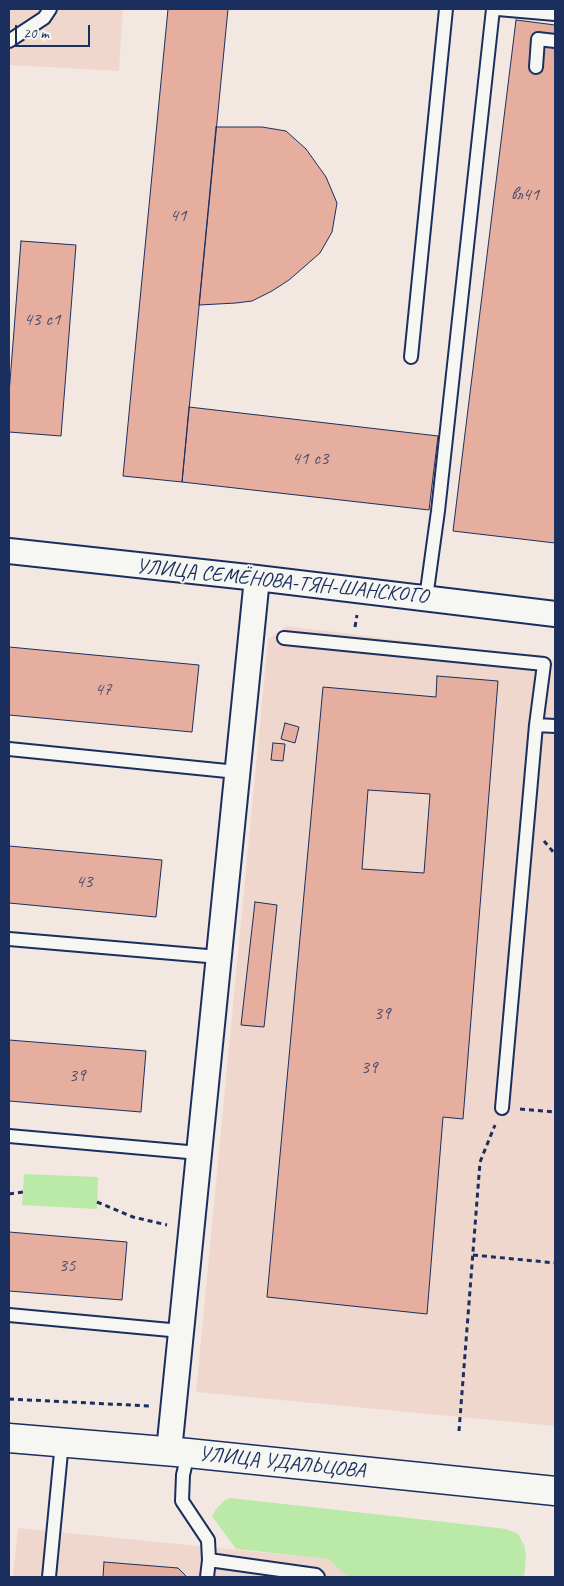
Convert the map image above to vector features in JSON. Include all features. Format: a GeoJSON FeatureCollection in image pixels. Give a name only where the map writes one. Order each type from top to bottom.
{"type":"FeatureCollection","features":[{"type":"Feature","properties":{"kind":"street","name":"УЛИЦА СЕМЁНОВА-ТЯН-ШАНСКОГО"},"geometry":{"type":"LineString","coordinates":[[9,551],[257,578],[555,614]]}},
{"type":"Feature","properties":{"kind":"street"},"geometry":{"type":"LineString","coordinates":[[178,1452],[173,1408],[257,578]]}},
{"type":"Feature","properties":{"kind":"street","name":"УЛИЦА УДАЛЬЦОВА"},"geometry":{"type":"LineString","coordinates":[[9,1438],[178,1452],[555,1492]]}},
{"type":"Feature","properties":{"kind":"lane"},"geometry":{"type":"LineString","coordinates":[[9,41],[44,18],[50,9]]}},
{"type":"Feature","properties":{"kind":"lane"},"geometry":{"type":"LineString","coordinates":[[411,357],[446,9]]}},
{"type":"Feature","properties":{"kind":"lane"},"geometry":{"type":"LineString","coordinates":[[426,598],[440,501],[493,9]]}},
{"type":"Feature","properties":{"kind":"lane"},"geometry":{"type":"LineString","coordinates":[[498,9],[555,14]]}},
{"type":"Feature","properties":{"kind":"lane"},"geometry":{"type":"LineString","coordinates":[[536,67],[538,39],[555,40]]}},
{"type":"Feature","properties":{"kind":"lane"},"geometry":{"type":"LineString","coordinates":[[284,638],[544,664],[536,725],[502,1108]]}},
{"type":"Feature","properties":{"kind":"lane"},"geometry":{"type":"LineString","coordinates":[[536,725],[555,726]]}},
{"type":"Feature","properties":{"kind":"lane"},"geometry":{"type":"LineString","coordinates":[[9,749],[237,772]]}},
{"type":"Feature","properties":{"kind":"lane"},"geometry":{"type":"LineString","coordinates":[[9,938],[219,957]]}},
{"type":"Feature","properties":{"kind":"lane"},"geometry":{"type":"LineString","coordinates":[[9,1136],[199,1153]]}},
{"type":"Feature","properties":{"kind":"lane"},"geometry":{"type":"LineString","coordinates":[[9,1316],[181,1331]]}},
{"type":"Feature","properties":{"kind":"lane"},"geometry":{"type":"LineString","coordinates":[[49,1577],[62,1442]]}},
{"type":"Feature","properties":{"kind":"lane"},"geometry":{"type":"LineString","coordinates":[[178,1452],[183,1475],[182,1501],[208,1540],[209,1560],[207,1577]]}},
{"type":"Feature","properties":{"kind":"lane"},"geometry":{"type":"LineString","coordinates":[[209,1560],[318,1577]]}},
{"type":"Feature","properties":{"kind":"path"},"geometry":{"type":"LineString","coordinates":[[460,1431],[480,1162],[502,1108],[555,1112]]}},
{"type":"Feature","properties":{"kind":"path"},"geometry":{"type":"LineString","coordinates":[[9,1194],[23,1192]]}},
{"type":"Feature","properties":{"kind":"path"},"geometry":{"type":"LineString","coordinates":[[97,1202],[133,1217],[191,1230]]}},
{"type":"Feature","properties":{"kind":"path"},"geometry":{"type":"LineString","coordinates":[[473,1255],[555,1262]]}},
{"type":"Feature","properties":{"kind":"path"},"geometry":{"type":"LineString","coordinates":[[9,1399],[173,1408]]}},
{"type":"Feature","properties":{"kind":"shaded area"},"geometry":{"type":"Polygon","coordinates":[[[9,9],[123,9],[119,71],[9,65],[9,9]]]}},
{"type":"Feature","properties":{"kind":"shaded area"},"geometry":{"type":"Polygon","coordinates":[[[287,626],[555,660],[555,1426],[196,1392],[268,639],[287,626]]]}},
{"type":"Feature","properties":{"kind":"shaded area"},"geometry":{"type":"Polygon","coordinates":[[[18,1528],[328,1559],[348,1577],[13,1577],[18,1528]]]}},
{"type":"Feature","properties":{"kind":"green space"},"geometry":{"type":"Polygon","coordinates":[[[24,1174],[98,1177],[97,1209],[22,1205],[24,1174]]]}},
{"type":"Feature","properties":{"kind":"green space"},"geometry":{"type":"Polygon","coordinates":[[[230,1498],[507,1529],[518,1534],[524,1545],[526,1556],[524,1577],[348,1577],[328,1559],[236,1549],[212,1516],[224,1501],[230,1498]]]}},
{"type":"Feature","properties":{"kind":"building"},"geometry":{"type":"Polygon","coordinates":[[[168,9],[228,9],[182,482],[123,476],[168,9]]]}},
{"type":"Feature","properties":{"kind":"building"},"geometry":{"type":"Polygon","coordinates":[[[516,20],[555,25],[555,543],[453,531],[516,20]]]}},
{"type":"Feature","properties":{"kind":"building"},"geometry":{"type":"Polygon","coordinates":[[[216,127],[262,127],[286,131],[306,149],[326,177],[337,203],[332,232],[320,253],[289,280],[252,301],[199,305],[216,127]]]}},
{"type":"Feature","properties":{"kind":"building"},"geometry":{"type":"Polygon","coordinates":[[[21,241],[76,245],[61,436],[9,432],[9,394],[21,241]]]}},
{"type":"Feature","properties":{"kind":"building"},"geometry":{"type":"Polygon","coordinates":[[[189,407],[438,436],[429,510],[182,482],[189,407]]]}},
{"type":"Feature","properties":{"kind":"building"},"geometry":{"type":"Polygon","coordinates":[[[9,647],[199,665],[192,732],[9,715],[9,647]]]}},
{"type":"Feature","properties":{"kind":"building"},"geometry":{"type":"Polygon","coordinates":[[[437,676],[498,681],[463,1119],[443,1117],[427,1314],[267,1297],[323,687],[436,697],[437,676]],[[368,790],[362,869],[424,873],[430,794],[368,790]]]}},
{"type":"Feature","properties":{"kind":"building"},"geometry":{"type":"Polygon","coordinates":[[[285,723],[299,727],[295,743],[281,739],[285,723]]]}},
{"type":"Feature","properties":{"kind":"building"},"geometry":{"type":"Polygon","coordinates":[[[273,743],[285,744],[283,761],[271,760],[273,743]]]}},
{"type":"Feature","properties":{"kind":"building"},"geometry":{"type":"Polygon","coordinates":[[[9,846],[162,860],[156,917],[9,903],[9,846]]]}},
{"type":"Feature","properties":{"kind":"building"},"geometry":{"type":"Polygon","coordinates":[[[255,902],[277,905],[264,1027],[241,1025],[255,902]]]}},
{"type":"Feature","properties":{"kind":"building"},"geometry":{"type":"Polygon","coordinates":[[[9,1040],[146,1051],[141,1112],[9,1101],[9,1040]]]}},
{"type":"Feature","properties":{"kind":"building"},"geometry":{"type":"Polygon","coordinates":[[[9,1232],[127,1242],[122,1300],[9,1291],[9,1232]]]}},
{"type":"Feature","properties":{"kind":"building"},"geometry":{"type":"Polygon","coordinates":[[[104,1562],[178,1568],[187,1577],[103,1577],[104,1562]]]}}]}
